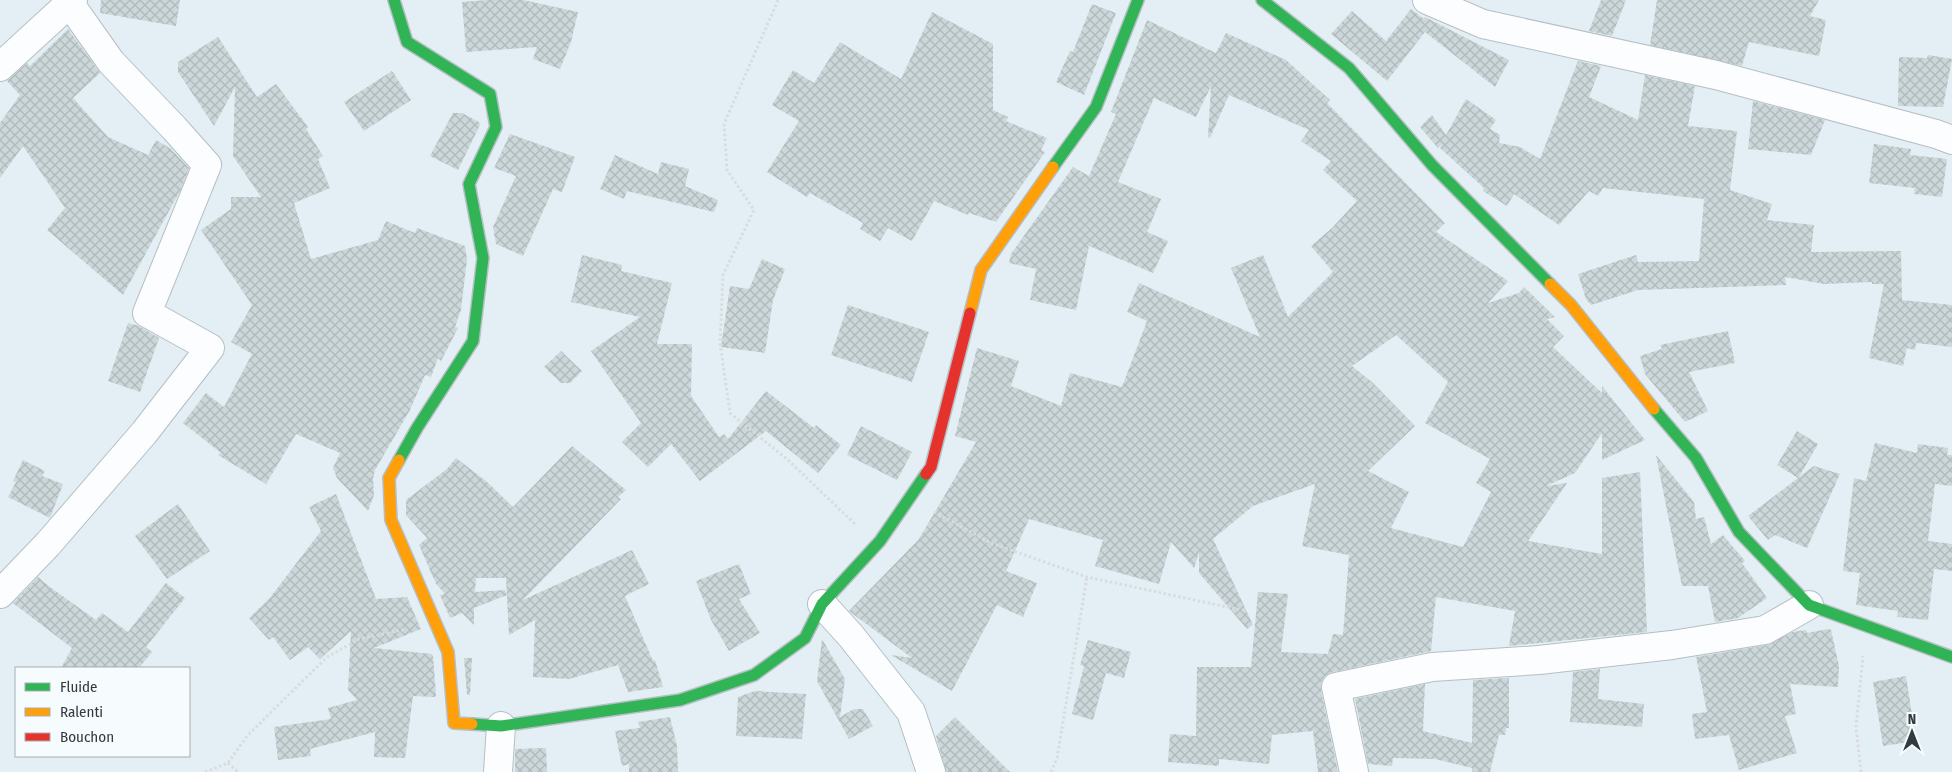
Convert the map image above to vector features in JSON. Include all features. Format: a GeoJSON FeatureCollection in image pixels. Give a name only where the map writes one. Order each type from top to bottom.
{"type":"FeatureCollection","features":[{"type":"Feature","properties":{"kind":"street"},"geometry":{"type":"LineString","coordinates":[[394,0],[407,42],[490,94],[496,127],[469,184],[482,258],[473,341],[417,428],[389,478],[391,520],[448,652],[454,723],[501,726],[680,700],[754,675],[805,638],[822,604],[880,541],[931,467],[981,270],[1096,107],[1138,0]]}},
{"type":"Feature","properties":{"kind":"street"},"geometry":{"type":"LineString","coordinates":[[1262,0],[1349,68],[1432,165],[1571,305],[1633,384],[1696,458],[1739,532],[1809,605],[1952,657]]}},
{"type":"Feature","properties":{"kind":"street"},"geometry":{"type":"LineString","coordinates":[[1427,0],[1483,24],[1716,75],[1936,134],[1952,140]]}},
{"type":"Feature","properties":{"kind":"street"},"geometry":{"type":"LineString","coordinates":[[0,66],[71,2],[110,62],[207,165],[147,313],[210,348],[144,433],[48,544],[0,594]]}},
{"type":"Feature","properties":{"kind":"street"},"geometry":{"type":"LineString","coordinates":[[822,604],[851,636],[911,712],[931,772]]}},
{"type":"Feature","properties":{"kind":"street"},"geometry":{"type":"LineString","coordinates":[[1354,772],[1336,687],[1432,667],[1539,660],[1672,645],[1765,630],[1809,605]]}},
{"type":"Feature","properties":{"kind":"street"},"geometry":{"type":"LineString","coordinates":[[498,772],[501,726]]}},
{"type":"Feature","properties":{"kind":"path"},"geometry":{"type":"LineString","coordinates":[[778,0],[724,124],[727,170],[754,210],[723,275],[720,343],[730,413],[788,460],[856,526],[880,541]]}},
{"type":"Feature","properties":{"kind":"path"},"geometry":{"type":"LineString","coordinates":[[909,499],[991,543],[1087,577],[1246,611]]}},
{"type":"Feature","properties":{"kind":"path"},"geometry":{"type":"LineString","coordinates":[[1051,772],[1057,758],[1087,577]]}},
{"type":"Feature","properties":{"kind":"path"},"geometry":{"type":"LineString","coordinates":[[205,772],[228,763],[247,736],[326,657],[359,639],[395,630],[436,626]]}},
{"type":"Feature","properties":{"kind":"path"},"geometry":{"type":"LineString","coordinates":[[1861,772],[1856,727],[1867,626]]}},
{"type":"Feature","properties":{"kind":"path"},"geometry":{"type":"LineString","coordinates":[[228,763],[238,772]]}},
{"type":"Feature","properties":{"kind":"building"},"geometry":{"type":"Polygon","coordinates":[[[101,0],[180,0],[176,26],[100,13],[101,0]]]}},
{"type":"Feature","properties":{"kind":"building"},"geometry":{"type":"Polygon","coordinates":[[[523,0],[578,12],[571,42],[560,69],[533,59],[537,47],[466,52],[462,2],[523,0]]]}},
{"type":"Feature","properties":{"kind":"building"},"geometry":{"type":"Polygon","coordinates":[[[1601,0],[1626,0],[1612,36],[1589,31],[1601,0]]]}},
{"type":"Feature","properties":{"kind":"building"},"geometry":{"type":"Polygon","coordinates":[[[1657,0],[1819,0],[1810,16],[1826,20],[1819,56],[1749,42],[1742,66],[1650,45],[1657,0]]]}},
{"type":"Feature","properties":{"kind":"building"},"geometry":{"type":"Polygon","coordinates":[[[1092,4],[1116,13],[1084,95],[1056,82],[1070,51],[1073,52],[1092,4]]]}},
{"type":"Feature","properties":{"kind":"building"},"geometry":{"type":"Polygon","coordinates":[[[1411,9],[1424,19],[1425,17],[1509,60],[1495,87],[1425,32],[1387,81],[1331,34],[1352,11],[1386,41],[1411,9]]]}},
{"type":"Feature","properties":{"kind":"building"},"geometry":{"type":"Polygon","coordinates":[[[932,12],[993,44],[993,110],[1008,117],[1006,121],[1047,138],[1041,150],[1045,152],[996,222],[969,213],[968,215],[934,201],[912,241],[888,228],[880,241],[860,229],[863,223],[810,193],[807,197],[767,172],[799,121],[772,105],[793,70],[814,83],[840,42],[901,79],[932,12]]]}},
{"type":"Feature","properties":{"kind":"building"},"geometry":{"type":"Polygon","coordinates":[[[1147,20],[1216,53],[1226,33],[1286,60],[1330,100],[1327,103],[1445,223],[1436,232],[1508,281],[1488,303],[1519,293],[1524,287],[1555,317],[1547,319],[1564,336],[1553,347],[1602,393],[1602,386],[1645,440],[1602,460],[1602,433],[1575,473],[1546,486],[1567,483],[1528,541],[1602,554],[1602,478],[1640,472],[1647,632],[1509,646],[1515,611],[1436,597],[1431,651],[1333,672],[1325,676],[1321,683],[1338,772],[1318,772],[1313,731],[1272,735],[1269,764],[1219,759],[1219,766],[1168,762],[1170,734],[1196,736],[1197,667],[1251,667],[1258,592],[1288,594],[1281,652],[1328,654],[1333,634],[1343,635],[1349,555],[1302,546],[1315,484],[1253,506],[1213,539],[1253,625],[1247,629],[1199,573],[1199,553],[1194,568],[1171,542],[1159,584],[1095,566],[1103,540],[1029,519],[1006,571],[1037,583],[1023,617],[997,605],[952,691],[891,655],[912,658],[849,611],[919,539],[976,442],[955,436],[977,348],[1019,361],[1011,386],[1061,406],[1070,373],[1122,387],[1147,321],[1127,312],[1139,283],[1260,337],[1231,268],[1263,255],[1288,317],[1333,272],[1311,246],[1332,228],[1357,201],[1323,170],[1331,161],[1301,141],[1309,130],[1229,95],[1210,138],[1208,137],[1211,86],[1196,117],[1154,98],[1118,182],[1161,199],[1147,232],[1168,241],[1153,273],[1089,246],[1076,310],[1030,300],[1036,269],[1009,263],[1011,254],[1073,167],[1089,176],[1116,114],[1111,112],[1147,20]],[[1396,335],[1352,366],[1373,383],[1415,426],[1368,471],[1409,492],[1391,528],[1463,547],[1491,492],[1476,483],[1490,459],[1425,423],[1448,382],[1396,335]]]}},
{"type":"Feature","properties":{"kind":"building"},"geometry":{"type":"Polygon","coordinates":[[[68,29],[100,73],[73,98],[108,137],[148,155],[156,140],[171,149],[189,168],[181,189],[123,295],[47,230],[65,208],[23,146],[0,178],[0,123],[20,95],[7,81],[27,63],[30,66],[68,29]]]}},
{"type":"Feature","properties":{"kind":"building"},"geometry":{"type":"Polygon","coordinates":[[[218,37],[257,97],[276,84],[308,127],[306,129],[323,156],[318,159],[330,188],[294,203],[311,259],[378,240],[386,221],[415,233],[417,228],[465,246],[467,259],[461,310],[455,327],[458,328],[441,361],[438,358],[431,377],[425,375],[410,410],[375,470],[373,479],[374,495],[368,511],[337,478],[333,468],[340,453],[296,434],[266,484],[218,455],[221,453],[183,423],[206,393],[224,407],[252,354],[231,342],[252,305],[201,230],[231,209],[231,197],[261,197],[233,156],[235,87],[214,126],[178,72],[178,62],[218,37]]]}},
{"type":"Feature","properties":{"kind":"building"},"geometry":{"type":"Polygon","coordinates":[[[1928,55],[1952,59],[1943,107],[1898,106],[1899,57],[1927,58],[1928,55]]]}},
{"type":"Feature","properties":{"kind":"building"},"geometry":{"type":"Polygon","coordinates":[[[1578,61],[1601,66],[1589,97],[1638,120],[1645,75],[1695,86],[1688,126],[1737,131],[1730,190],[1772,204],[1767,220],[1814,225],[1811,252],[1901,251],[1902,300],[1952,305],[1952,347],[1916,343],[1915,350],[1907,348],[1903,366],[1869,358],[1884,284],[1872,284],[1872,282],[1824,284],[1785,277],[1786,285],[1638,290],[1591,305],[1586,299],[1578,274],[1636,255],[1638,262],[1699,261],[1704,199],[1603,188],[1598,196],[1589,191],[1559,225],[1514,194],[1507,206],[1483,191],[1484,188],[1440,148],[1442,144],[1438,148],[1420,127],[1432,115],[1446,135],[1466,99],[1496,120],[1490,129],[1500,135],[1499,143],[1520,147],[1540,159],[1578,61]]]}},
{"type":"Feature","properties":{"kind":"building"},"geometry":{"type":"Polygon","coordinates":[[[392,71],[411,100],[364,131],[344,102],[392,71]]]}},
{"type":"Feature","properties":{"kind":"building"},"geometry":{"type":"Polygon","coordinates":[[[1753,101],[1825,120],[1811,155],[1748,149],[1753,101]]]}},
{"type":"Feature","properties":{"kind":"building"},"geometry":{"type":"Polygon","coordinates":[[[453,113],[462,113],[479,122],[480,125],[458,170],[430,156],[453,113]]]}},
{"type":"Feature","properties":{"kind":"building"},"geometry":{"type":"Polygon","coordinates":[[[510,134],[575,157],[562,192],[553,189],[523,256],[496,244],[493,227],[516,176],[494,168],[510,134]]]}},
{"type":"Feature","properties":{"kind":"building"},"geometry":{"type":"Polygon","coordinates":[[[1874,144],[1911,149],[1910,155],[1947,159],[1942,197],[1914,194],[1915,188],[1869,183],[1874,144]]]}},
{"type":"Feature","properties":{"kind":"building"},"geometry":{"type":"Polygon","coordinates":[[[615,155],[658,174],[661,162],[689,169],[685,186],[718,200],[714,212],[627,191],[624,199],[600,189],[615,155]]]}},
{"type":"Feature","properties":{"kind":"building"},"geometry":{"type":"Polygon","coordinates":[[[582,255],[622,265],[621,271],[672,283],[657,344],[692,344],[691,396],[719,437],[724,434],[728,439],[766,391],[814,428],[816,425],[841,445],[818,473],[766,431],[700,481],[671,444],[648,467],[622,442],[641,423],[591,351],[640,317],[571,302],[582,255]]]}},
{"type":"Feature","properties":{"kind":"building"},"geometry":{"type":"Polygon","coordinates":[[[762,259],[785,269],[773,300],[765,353],[721,347],[730,286],[749,289],[762,259]]]}},
{"type":"Feature","properties":{"kind":"building"},"geometry":{"type":"Polygon","coordinates":[[[848,305],[929,332],[912,382],[831,355],[848,305]]]}},
{"type":"Feature","properties":{"kind":"building"},"geometry":{"type":"Polygon","coordinates":[[[128,323],[139,326],[159,338],[140,392],[108,381],[128,323]]]}},
{"type":"Feature","properties":{"kind":"building"},"geometry":{"type":"Polygon","coordinates":[[[1728,331],[1735,363],[1689,372],[1708,411],[1685,422],[1645,374],[1640,356],[1662,349],[1660,345],[1728,331]]]}},
{"type":"Feature","properties":{"kind":"building"},"geometry":{"type":"Polygon","coordinates":[[[561,351],[582,371],[570,383],[561,383],[544,367],[561,351]]]}},
{"type":"Feature","properties":{"kind":"building"},"geometry":{"type":"Polygon","coordinates":[[[861,426],[912,452],[897,480],[847,455],[861,426]]]}},
{"type":"Feature","properties":{"kind":"building"},"geometry":{"type":"Polygon","coordinates":[[[1797,431],[1818,444],[1799,477],[1814,466],[1840,474],[1807,548],[1775,535],[1768,540],[1748,516],[1798,478],[1777,465],[1797,431]]]}},
{"type":"Feature","properties":{"kind":"building"},"geometry":{"type":"Polygon","coordinates":[[[1875,443],[1917,453],[1918,444],[1948,448],[1947,455],[1952,455],[1952,486],[1935,484],[1928,541],[1952,544],[1952,571],[1934,569],[1928,620],[1897,617],[1898,611],[1856,605],[1860,573],[1843,571],[1854,478],[1866,481],[1875,443]]]}},
{"type":"Feature","properties":{"kind":"building"},"geometry":{"type":"Polygon","coordinates":[[[572,446],[626,490],[618,497],[621,499],[523,600],[632,550],[649,584],[625,596],[653,661],[655,660],[663,687],[628,692],[618,665],[569,679],[533,677],[535,620],[509,635],[507,595],[474,608],[474,625],[462,613],[450,618],[440,595],[445,594],[436,584],[419,545],[427,538],[406,515],[406,500],[447,469],[456,458],[486,481],[513,507],[572,446]],[[476,578],[475,592],[505,590],[507,595],[506,578],[476,578]]]}},
{"type":"Feature","properties":{"kind":"building"},"geometry":{"type":"Polygon","coordinates":[[[1656,455],[1694,502],[1696,519],[1704,517],[1711,544],[1723,535],[1745,561],[1742,563],[1767,598],[1738,618],[1715,622],[1708,586],[1682,586],[1656,455]]]}},
{"type":"Feature","properties":{"kind":"building"},"geometry":{"type":"Polygon","coordinates":[[[23,460],[45,471],[42,476],[63,484],[50,518],[8,497],[16,482],[13,481],[23,460]]]}},
{"type":"Feature","properties":{"kind":"building"},"geometry":{"type":"Polygon","coordinates":[[[336,494],[376,599],[407,597],[421,629],[374,648],[432,654],[433,656],[436,695],[435,697],[413,696],[405,758],[374,757],[375,732],[310,749],[311,756],[278,760],[274,727],[331,719],[328,708],[357,700],[348,690],[351,631],[320,659],[308,647],[290,660],[273,637],[269,640],[249,618],[269,599],[321,531],[309,507],[336,494]]]}},
{"type":"Feature","properties":{"kind":"building"},"geometry":{"type":"Polygon","coordinates":[[[178,504],[210,551],[167,579],[135,536],[178,504]]]}},
{"type":"Feature","properties":{"kind":"building"},"geometry":{"type":"Polygon","coordinates":[[[739,564],[751,594],[739,599],[760,633],[729,651],[711,620],[696,581],[739,564]]]}},
{"type":"Feature","properties":{"kind":"building"},"geometry":{"type":"Polygon","coordinates":[[[38,577],[96,620],[102,613],[128,632],[166,583],[185,598],[146,647],[152,652],[140,667],[62,667],[72,648],[13,603],[38,577]]]}},
{"type":"Feature","properties":{"kind":"building"},"geometry":{"type":"Polygon","coordinates":[[[1806,630],[1807,633],[1831,630],[1839,666],[1838,687],[1790,684],[1796,714],[1785,716],[1797,753],[1739,770],[1729,735],[1695,739],[1692,714],[1707,712],[1696,657],[1767,645],[1792,632],[1806,630]]]}},
{"type":"Feature","properties":{"kind":"building"},"geometry":{"type":"Polygon","coordinates":[[[822,639],[845,679],[840,717],[854,709],[863,709],[873,726],[849,739],[817,681],[822,639]]]}},
{"type":"Feature","properties":{"kind":"building"},"geometry":{"type":"Polygon","coordinates":[[[1088,640],[1131,652],[1124,678],[1106,673],[1093,720],[1072,714],[1084,666],[1080,665],[1088,640]]]}},
{"type":"Feature","properties":{"kind":"building"},"geometry":{"type":"Polygon","coordinates":[[[464,658],[472,658],[470,695],[467,695],[464,658]]]}},
{"type":"Feature","properties":{"kind":"building"},"geometry":{"type":"Polygon","coordinates":[[[1600,669],[1598,699],[1644,704],[1642,727],[1570,722],[1573,672],[1600,669]]]}},
{"type":"Feature","properties":{"kind":"building"},"geometry":{"type":"Polygon","coordinates":[[[1906,676],[1916,741],[1883,746],[1873,682],[1906,676]]]}},
{"type":"Feature","properties":{"kind":"building"},"geometry":{"type":"Polygon","coordinates":[[[1509,678],[1509,728],[1506,728],[1505,735],[1499,735],[1490,772],[1472,772],[1472,768],[1435,759],[1393,758],[1392,766],[1368,764],[1355,699],[1425,684],[1423,731],[1472,743],[1473,680],[1509,678]]]}},
{"type":"Feature","properties":{"kind":"building"},"geometry":{"type":"Polygon","coordinates":[[[755,691],[806,694],[802,739],[736,736],[738,697],[755,691]]]}},
{"type":"Feature","properties":{"kind":"building"},"geometry":{"type":"Polygon","coordinates":[[[670,717],[677,746],[678,772],[629,772],[629,764],[622,766],[615,731],[640,728],[638,722],[670,717]]]}},
{"type":"Feature","properties":{"kind":"building"},"geometry":{"type":"Polygon","coordinates":[[[955,717],[1010,772],[946,772],[936,736],[955,717]]]}},
{"type":"Feature","properties":{"kind":"building"},"geometry":{"type":"Polygon","coordinates":[[[546,748],[547,772],[515,772],[515,749],[546,748]]]}},
{"type":"Feature","properties":{"kind":"traffic: fast"},"geometry":{"type":"LineString","coordinates":[[394,0],[407,42],[490,94],[496,127],[469,184],[483,258],[473,341],[417,428],[399,460]]}},
{"type":"Feature","properties":{"kind":"traffic: fast"},"geometry":{"type":"LineString","coordinates":[[1053,167],[1096,107],[1138,0]]}},
{"type":"Feature","properties":{"kind":"traffic: fast"},"geometry":{"type":"LineString","coordinates":[[1262,0],[1349,68],[1432,165],[1550,284]]}},
{"type":"Feature","properties":{"kind":"traffic: fast"},"geometry":{"type":"LineString","coordinates":[[1654,409],[1696,458],[1739,532],[1809,605],[1952,657]]}},
{"type":"Feature","properties":{"kind":"traffic: fast"},"geometry":{"type":"LineString","coordinates":[[472,724],[501,726],[680,700],[754,675],[805,638],[822,604],[880,541],[926,474]]}},
{"type":"Feature","properties":{"kind":"traffic: slow"},"geometry":{"type":"LineString","coordinates":[[970,313],[981,270],[1053,167]]}},
{"type":"Feature","properties":{"kind":"traffic: slow"},"geometry":{"type":"LineString","coordinates":[[1550,284],[1571,305],[1654,409]]}},
{"type":"Feature","properties":{"kind":"traffic: slow"},"geometry":{"type":"LineString","coordinates":[[399,460],[389,478],[391,520],[448,652],[454,723],[472,724]]}},
{"type":"Feature","properties":{"kind":"traffic: jam"},"geometry":{"type":"LineString","coordinates":[[926,474],[931,467],[970,313]]}}]}
